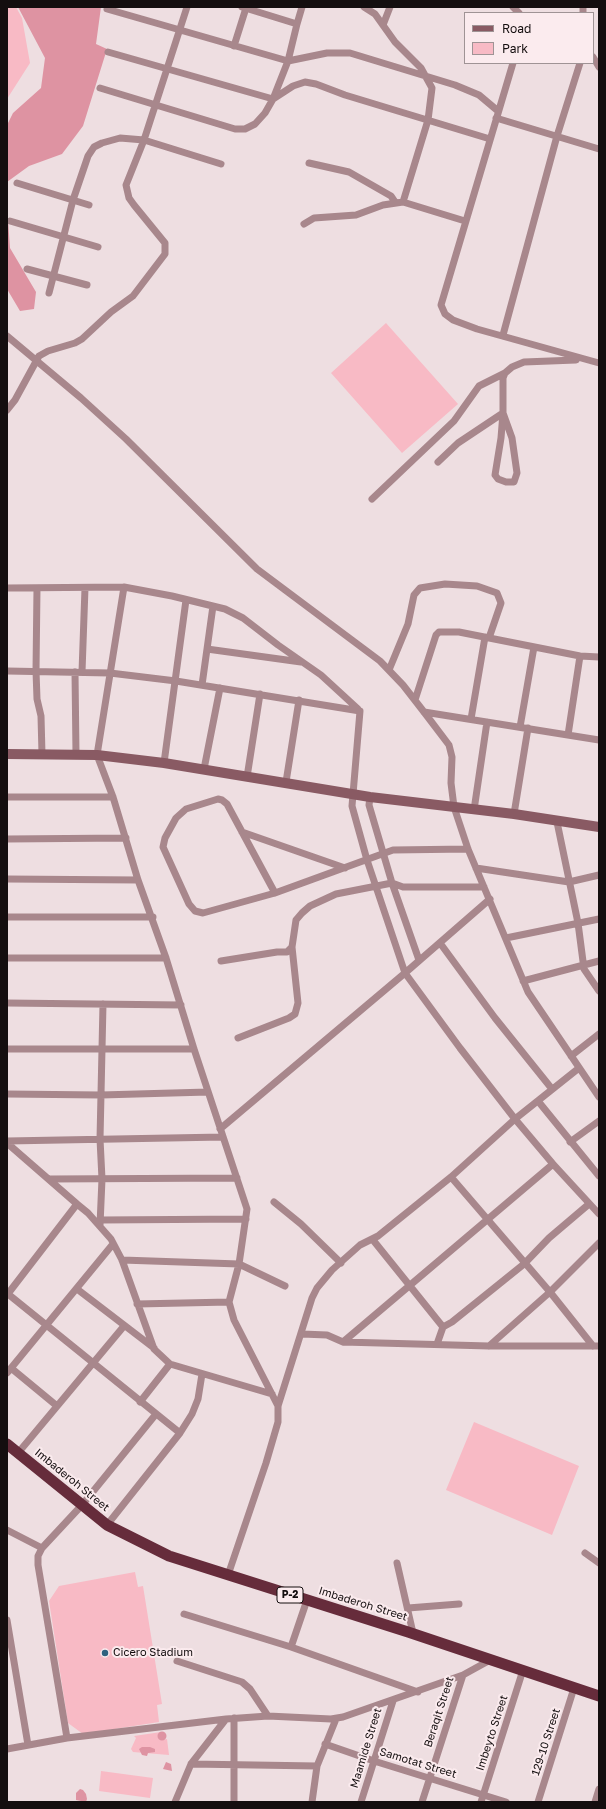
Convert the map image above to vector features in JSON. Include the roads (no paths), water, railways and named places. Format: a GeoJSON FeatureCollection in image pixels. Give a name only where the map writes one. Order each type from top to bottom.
{"type":"FeatureCollection","features":[{"type":"Feature","properties":{"kind":"highway","name":"Imbaderoh Street"},"geometry":{"type":"LineString","coordinates":[[7,1444],[107,1525],[169,1556],[413,1633],[599,1696]]}},
{"type":"Feature","properties":{"kind":"main road"},"geometry":{"type":"LineString","coordinates":[[7,754],[97,755],[164,762],[370,797],[514,814],[557,822],[599,827]]}},
{"type":"Feature","properties":{"kind":"street"},"geometry":{"type":"LineString","coordinates":[[7,410],[15,400],[43,353],[75,343],[82,339],[111,312],[133,296],[165,254],[166,243],[134,206],[126,188],[144,140],[154,105],[168,68],[187,7]]}},
{"type":"Feature","properties":{"kind":"street"},"geometry":{"type":"LineString","coordinates":[[100,88],[236,129],[245,129],[255,124],[265,113],[273,99],[288,61],[302,7]]}},
{"type":"Feature","properties":{"kind":"street"},"geometry":{"type":"LineString","coordinates":[[364,7],[375,14],[395,42],[421,68],[428,78],[432,88],[428,120],[403,202]]}},
{"type":"Feature","properties":{"kind":"street"},"geometry":{"type":"LineString","coordinates":[[383,25],[390,7]]}},
{"type":"Feature","properties":{"kind":"street"},"geometry":{"type":"LineString","coordinates":[[234,46],[244,8],[297,24]]}},
{"type":"Feature","properties":{"kind":"street"},"geometry":{"type":"LineString","coordinates":[[107,9],[288,61],[327,53],[350,53],[479,95],[497,114],[557,136],[599,149]]}},
{"type":"Feature","properties":{"kind":"street"},"geometry":{"type":"LineString","coordinates":[[108,52],[273,99],[293,86],[304,82],[316,84],[345,95],[490,139]]}},
{"type":"Feature","properties":{"kind":"street"},"geometry":{"type":"LineString","coordinates":[[594,59],[599,68]]}},
{"type":"Feature","properties":{"kind":"street"},"geometry":{"type":"LineString","coordinates":[[513,64],[441,305],[445,314],[453,320],[599,364]]}},
{"type":"Feature","properties":{"kind":"street"},"geometry":{"type":"LineString","coordinates":[[503,335],[557,136],[580,64]]}},
{"type":"Feature","properties":{"kind":"street"},"geometry":{"type":"LineString","coordinates":[[49,293],[52,275],[73,200],[88,156],[94,147],[102,142],[120,138],[144,140],[221,164]]}},
{"type":"Feature","properties":{"kind":"street"},"geometry":{"type":"LineString","coordinates":[[309,163],[349,172],[391,196],[395,202]]}},
{"type":"Feature","properties":{"kind":"street"},"geometry":{"type":"LineString","coordinates":[[17,183],[89,205]]}},
{"type":"Feature","properties":{"kind":"street"},"geometry":{"type":"LineString","coordinates":[[304,224],[314,218],[356,216],[395,202],[403,202],[465,221]]}},
{"type":"Feature","properties":{"kind":"street"},"geometry":{"type":"LineString","coordinates":[[10,221],[98,247]]}},
{"type":"Feature","properties":{"kind":"street"},"geometry":{"type":"LineString","coordinates":[[27,269],[87,284]]}},
{"type":"Feature","properties":{"kind":"street"},"geometry":{"type":"LineString","coordinates":[[7,336],[126,439],[257,569],[380,661],[415,700],[449,745],[452,757],[451,783],[454,807],[468,849],[528,992],[599,1097]]}},
{"type":"Feature","properties":{"kind":"street"},"geometry":{"type":"LineString","coordinates":[[372,499],[454,421],[479,386],[505,373],[512,367],[524,362],[585,360]]}},
{"type":"Feature","properties":{"kind":"street"},"geometry":{"type":"LineString","coordinates":[[503,413],[512,438],[517,474],[514,482],[506,482],[498,479],[495,475],[503,413],[502,384],[505,373]]}},
{"type":"Feature","properties":{"kind":"street"},"geometry":{"type":"LineString","coordinates":[[438,462],[458,443],[503,413]]}},
{"type":"Feature","properties":{"kind":"street"},"geometry":{"type":"LineString","coordinates":[[389,670],[408,624],[414,595],[420,588],[445,584],[477,586],[497,593],[501,603],[487,637],[471,719]]}},
{"type":"Feature","properties":{"kind":"street"},"geometry":{"type":"LineString","coordinates":[[124,587],[97,755],[113,797],[138,880],[153,917],[194,1049],[247,1209],[239,1264],[229,1302],[234,1320],[278,1406]]}},
{"type":"Feature","properties":{"kind":"street"},"geometry":{"type":"LineString","coordinates":[[7,588],[124,587],[225,609],[244,618],[321,675],[359,710],[361,714],[352,806],[366,860],[406,973],[460,1048],[515,1119],[553,1164],[599,1214]]}},
{"type":"Feature","properties":{"kind":"street"},"geometry":{"type":"LineString","coordinates":[[37,588],[36,671],[37,698],[41,716],[42,754]]}},
{"type":"Feature","properties":{"kind":"street"},"geometry":{"type":"LineString","coordinates":[[76,754],[78,672],[85,588]]}},
{"type":"Feature","properties":{"kind":"street"},"geometry":{"type":"LineString","coordinates":[[164,762],[186,600]]}},
{"type":"Feature","properties":{"kind":"street"},"geometry":{"type":"LineString","coordinates":[[202,685],[213,606]]}},
{"type":"Feature","properties":{"kind":"street"},"geometry":{"type":"LineString","coordinates":[[415,700],[437,633],[447,631],[459,632],[580,656],[599,658]]}},
{"type":"Feature","properties":{"kind":"street"},"geometry":{"type":"LineString","coordinates":[[520,727],[534,647]]}},
{"type":"Feature","properties":{"kind":"street"},"geometry":{"type":"LineString","coordinates":[[207,649],[303,663]]}},
{"type":"Feature","properties":{"kind":"street"},"geometry":{"type":"LineString","coordinates":[[568,735],[580,656]]}},
{"type":"Feature","properties":{"kind":"street"},"geometry":{"type":"LineString","coordinates":[[7,671],[110,673],[176,681],[359,710]]}},
{"type":"Feature","properties":{"kind":"street"},"geometry":{"type":"LineString","coordinates":[[204,769],[220,688]]}},
{"type":"Feature","properties":{"kind":"street"},"geometry":{"type":"LineString","coordinates":[[247,777],[260,694]]}},
{"type":"Feature","properties":{"kind":"street"},"geometry":{"type":"LineString","coordinates":[[286,782],[299,700]]}},
{"type":"Feature","properties":{"kind":"street"},"geometry":{"type":"LineString","coordinates":[[424,712],[599,740]]}},
{"type":"Feature","properties":{"kind":"street"},"geometry":{"type":"LineString","coordinates":[[474,810],[487,722]]}},
{"type":"Feature","properties":{"kind":"street"},"geometry":{"type":"LineString","coordinates":[[514,814],[528,728]]}},
{"type":"Feature","properties":{"kind":"street"},"geometry":{"type":"LineString","coordinates":[[7,797],[113,797]]}},
{"type":"Feature","properties":{"kind":"street"},"geometry":{"type":"LineString","coordinates":[[370,797],[369,805],[392,883],[419,960]]}},
{"type":"Feature","properties":{"kind":"street"},"geometry":{"type":"LineString","coordinates":[[275,893],[227,804],[218,799],[186,809],[176,818],[165,838],[163,847],[189,904],[195,911],[203,913],[275,893],[346,868],[384,852],[393,850],[468,849]]}},
{"type":"Feature","properties":{"kind":"street"},"geometry":{"type":"LineString","coordinates":[[557,822],[578,923],[585,973],[599,991]]}},
{"type":"Feature","properties":{"kind":"street"},"geometry":{"type":"LineString","coordinates":[[242,832],[346,868]]}},
{"type":"Feature","properties":{"kind":"street"},"geometry":{"type":"LineString","coordinates":[[7,839],[126,838]]}},
{"type":"Feature","properties":{"kind":"street"},"geometry":{"type":"LineString","coordinates":[[476,868],[569,882],[599,875]]}},
{"type":"Feature","properties":{"kind":"street"},"geometry":{"type":"LineString","coordinates":[[7,879],[138,880]]}},
{"type":"Feature","properties":{"kind":"street"},"geometry":{"type":"LineString","coordinates":[[238,1038],[289,1018],[295,1014],[298,1003],[292,947],[296,920],[302,912],[310,906],[336,894],[392,883],[403,887],[484,887]]}},
{"type":"Feature","properties":{"kind":"street"},"geometry":{"type":"LineString","coordinates":[[220,1129],[406,973],[490,899]]}},
{"type":"Feature","properties":{"kind":"street"},"geometry":{"type":"LineString","coordinates":[[7,917],[153,917]]}},
{"type":"Feature","properties":{"kind":"street"},"geometry":{"type":"LineString","coordinates":[[506,938],[599,919]]}},
{"type":"Feature","properties":{"kind":"street"},"geometry":{"type":"LineString","coordinates":[[440,943],[494,1018],[552,1089]]}},
{"type":"Feature","properties":{"kind":"street"},"geometry":{"type":"LineString","coordinates":[[221,961],[277,952],[287,952],[292,947]]}},
{"type":"Feature","properties":{"kind":"street"},"geometry":{"type":"LineString","coordinates":[[7,958],[166,958]]}},
{"type":"Feature","properties":{"kind":"street"},"geometry":{"type":"LineString","coordinates":[[523,981],[599,961]]}},
{"type":"Feature","properties":{"kind":"street"},"geometry":{"type":"LineString","coordinates":[[7,1003],[181,1005]]}},
{"type":"Feature","properties":{"kind":"street"},"geometry":{"type":"LineString","coordinates":[[100,1223],[102,1179],[100,1138],[102,1004]]}},
{"type":"Feature","properties":{"kind":"street"},"geometry":{"type":"LineString","coordinates":[[571,1056],[599,1034]]}},
{"type":"Feature","properties":{"kind":"street"},"geometry":{"type":"LineString","coordinates":[[7,1049],[194,1049]]}},
{"type":"Feature","properties":{"kind":"street"},"geometry":{"type":"LineString","coordinates":[[228,1575],[266,1463],[278,1422],[278,1406],[302,1334],[312,1298],[317,1288],[341,1262],[360,1245],[373,1240],[451,1177],[515,1119],[579,1068]]}},
{"type":"Feature","properties":{"kind":"street"},"geometry":{"type":"LineString","coordinates":[[7,1094],[101,1095],[208,1092]]}},
{"type":"Feature","properties":{"kind":"street"},"geometry":{"type":"LineString","coordinates":[[538,1101],[599,1176]]}},
{"type":"Feature","properties":{"kind":"street"},"geometry":{"type":"LineString","coordinates":[[570,1142],[599,1120]]}},
{"type":"Feature","properties":{"kind":"street"},"geometry":{"type":"LineString","coordinates":[[7,1142],[100,1138],[223,1137]]}},
{"type":"Feature","properties":{"kind":"street"},"geometry":{"type":"LineString","coordinates":[[7,1142],[100,1223],[122,1260],[154,1349]]}},
{"type":"Feature","properties":{"kind":"street"},"geometry":{"type":"LineString","coordinates":[[342,1342],[553,1164]]}},
{"type":"Feature","properties":{"kind":"street"},"geometry":{"type":"LineString","coordinates":[[451,1177],[524,1264],[596,1346]]}},
{"type":"Feature","properties":{"kind":"street"},"geometry":{"type":"LineString","coordinates":[[50,1179],[237,1178]]}},
{"type":"Feature","properties":{"kind":"street"},"geometry":{"type":"LineString","coordinates":[[274,1202],[301,1224],[341,1262]]}},
{"type":"Feature","properties":{"kind":"street"},"geometry":{"type":"LineString","coordinates":[[77,1204],[7,1294],[180,1433]]}},
{"type":"Feature","properties":{"kind":"street"},"geometry":{"type":"LineString","coordinates":[[436,1344],[443,1327],[452,1322],[524,1264],[549,1238],[589,1204]]}},
{"type":"Feature","properties":{"kind":"street"},"geometry":{"type":"LineString","coordinates":[[100,1223],[246,1219]]}},
{"type":"Feature","properties":{"kind":"street"},"geometry":{"type":"LineString","coordinates":[[373,1240],[443,1327]]}},
{"type":"Feature","properties":{"kind":"street"},"geometry":{"type":"LineString","coordinates":[[489,1346],[550,1292],[599,1243]]}},
{"type":"Feature","properties":{"kind":"street"},"geometry":{"type":"LineString","coordinates":[[57,1406],[9,1370],[113,1244]]}},
{"type":"Feature","properties":{"kind":"street"},"geometry":{"type":"LineString","coordinates":[[122,1260],[239,1264],[285,1286]]}},
{"type":"Feature","properties":{"kind":"street"},"geometry":{"type":"LineString","coordinates":[[77,1289],[154,1349],[170,1364],[272,1394]]}},
{"type":"Feature","properties":{"kind":"street"},"geometry":{"type":"LineString","coordinates":[[137,1304],[229,1302]]}},
{"type":"Feature","properties":{"kind":"street"},"geometry":{"type":"LineString","coordinates":[[18,1453],[124,1326]]}},
{"type":"Feature","properties":{"kind":"street"},"geometry":{"type":"LineString","coordinates":[[302,1334],[327,1335],[342,1342],[489,1346],[596,1346]]}},
{"type":"Feature","properties":{"kind":"street"},"geometry":{"type":"LineString","coordinates":[[140,1402],[170,1364]]}},
{"type":"Feature","properties":{"kind":"street"},"geometry":{"type":"LineString","coordinates":[[107,1525],[180,1433],[192,1414],[198,1399],[202,1374]]}},
{"type":"Feature","properties":{"kind":"street"},"geometry":{"type":"LineString","coordinates":[[67,1738],[38,1565],[38,1556],[42,1548],[82,1505],[156,1414]]}},
{"type":"Feature","properties":{"kind":"street"},"geometry":{"type":"LineString","coordinates":[[7,1530],[42,1548]]}},
{"type":"Feature","properties":{"kind":"street"},"geometry":{"type":"LineString","coordinates":[[585,1552],[599,1563]]}},
{"type":"Feature","properties":{"kind":"street"},"geometry":{"type":"LineString","coordinates":[[397,1563],[413,1633]]}},
{"type":"Feature","properties":{"kind":"street"},"geometry":{"type":"LineString","coordinates":[[291,1647],[306,1600]]}},
{"type":"Feature","properties":{"kind":"street"},"geometry":{"type":"LineString","coordinates":[[408,1608],[460,1604]]}},
{"type":"Feature","properties":{"kind":"street"},"geometry":{"type":"LineString","coordinates":[[184,1614],[291,1647],[418,1692]]}},
{"type":"Feature","properties":{"kind":"street"},"geometry":{"type":"LineString","coordinates":[[7,1620],[28,1745]]}},
{"type":"Feature","properties":{"kind":"street"},"geometry":{"type":"LineString","coordinates":[[7,1748],[67,1738],[230,1718],[268,1716],[336,1719],[393,1701],[463,1675],[492,1659]]}},
{"type":"Feature","properties":{"kind":"street"},"geometry":{"type":"LineString","coordinates":[[177,1661],[242,1682],[250,1689],[268,1716]]}},
{"type":"Feature","properties":{"kind":"street","name":"Imbeyto Street"},"geometry":{"type":"LineString","coordinates":[[481,1802],[523,1670]]}},
{"type":"Feature","properties":{"kind":"street","name":"Beraqit Street"},"geometry":{"type":"LineString","coordinates":[[422,1802],[463,1675]]}},
{"type":"Feature","properties":{"kind":"street","name":"129-10 Street"},"geometry":{"type":"LineString","coordinates":[[538,1802],[574,1688]]}},
{"type":"Feature","properties":{"kind":"street","name":"Maamide Street"},"geometry":{"type":"LineString","coordinates":[[361,1802],[393,1701]]}},
{"type":"Feature","properties":{"kind":"street"},"geometry":{"type":"LineString","coordinates":[[175,1802],[190,1764],[230,1718]]}},
{"type":"Feature","properties":{"kind":"street"},"geometry":{"type":"LineString","coordinates":[[230,1718],[234,1765],[234,1802]]}},
{"type":"Feature","properties":{"kind":"street"},"geometry":{"type":"LineString","coordinates":[[312,1802],[317,1766],[336,1719]]}},
{"type":"Feature","properties":{"kind":"street","name":"Samotat Street"},"geometry":{"type":"LineString","coordinates":[[325,1744],[374,1761],[506,1802]]}},
{"type":"Feature","properties":{"kind":"street"},"geometry":{"type":"LineString","coordinates":[[190,1764],[317,1766]]}},
{"type":"Feature","properties":{"kind":"street"},"geometry":{"type":"LineString","coordinates":[[595,1802],[599,1789]]}},
{"type":"Feature","properties":{"kind":"place","name":"Cicero Stadium"},"geometry":{"type":"Point","coordinates":[105,1653]}}]}
